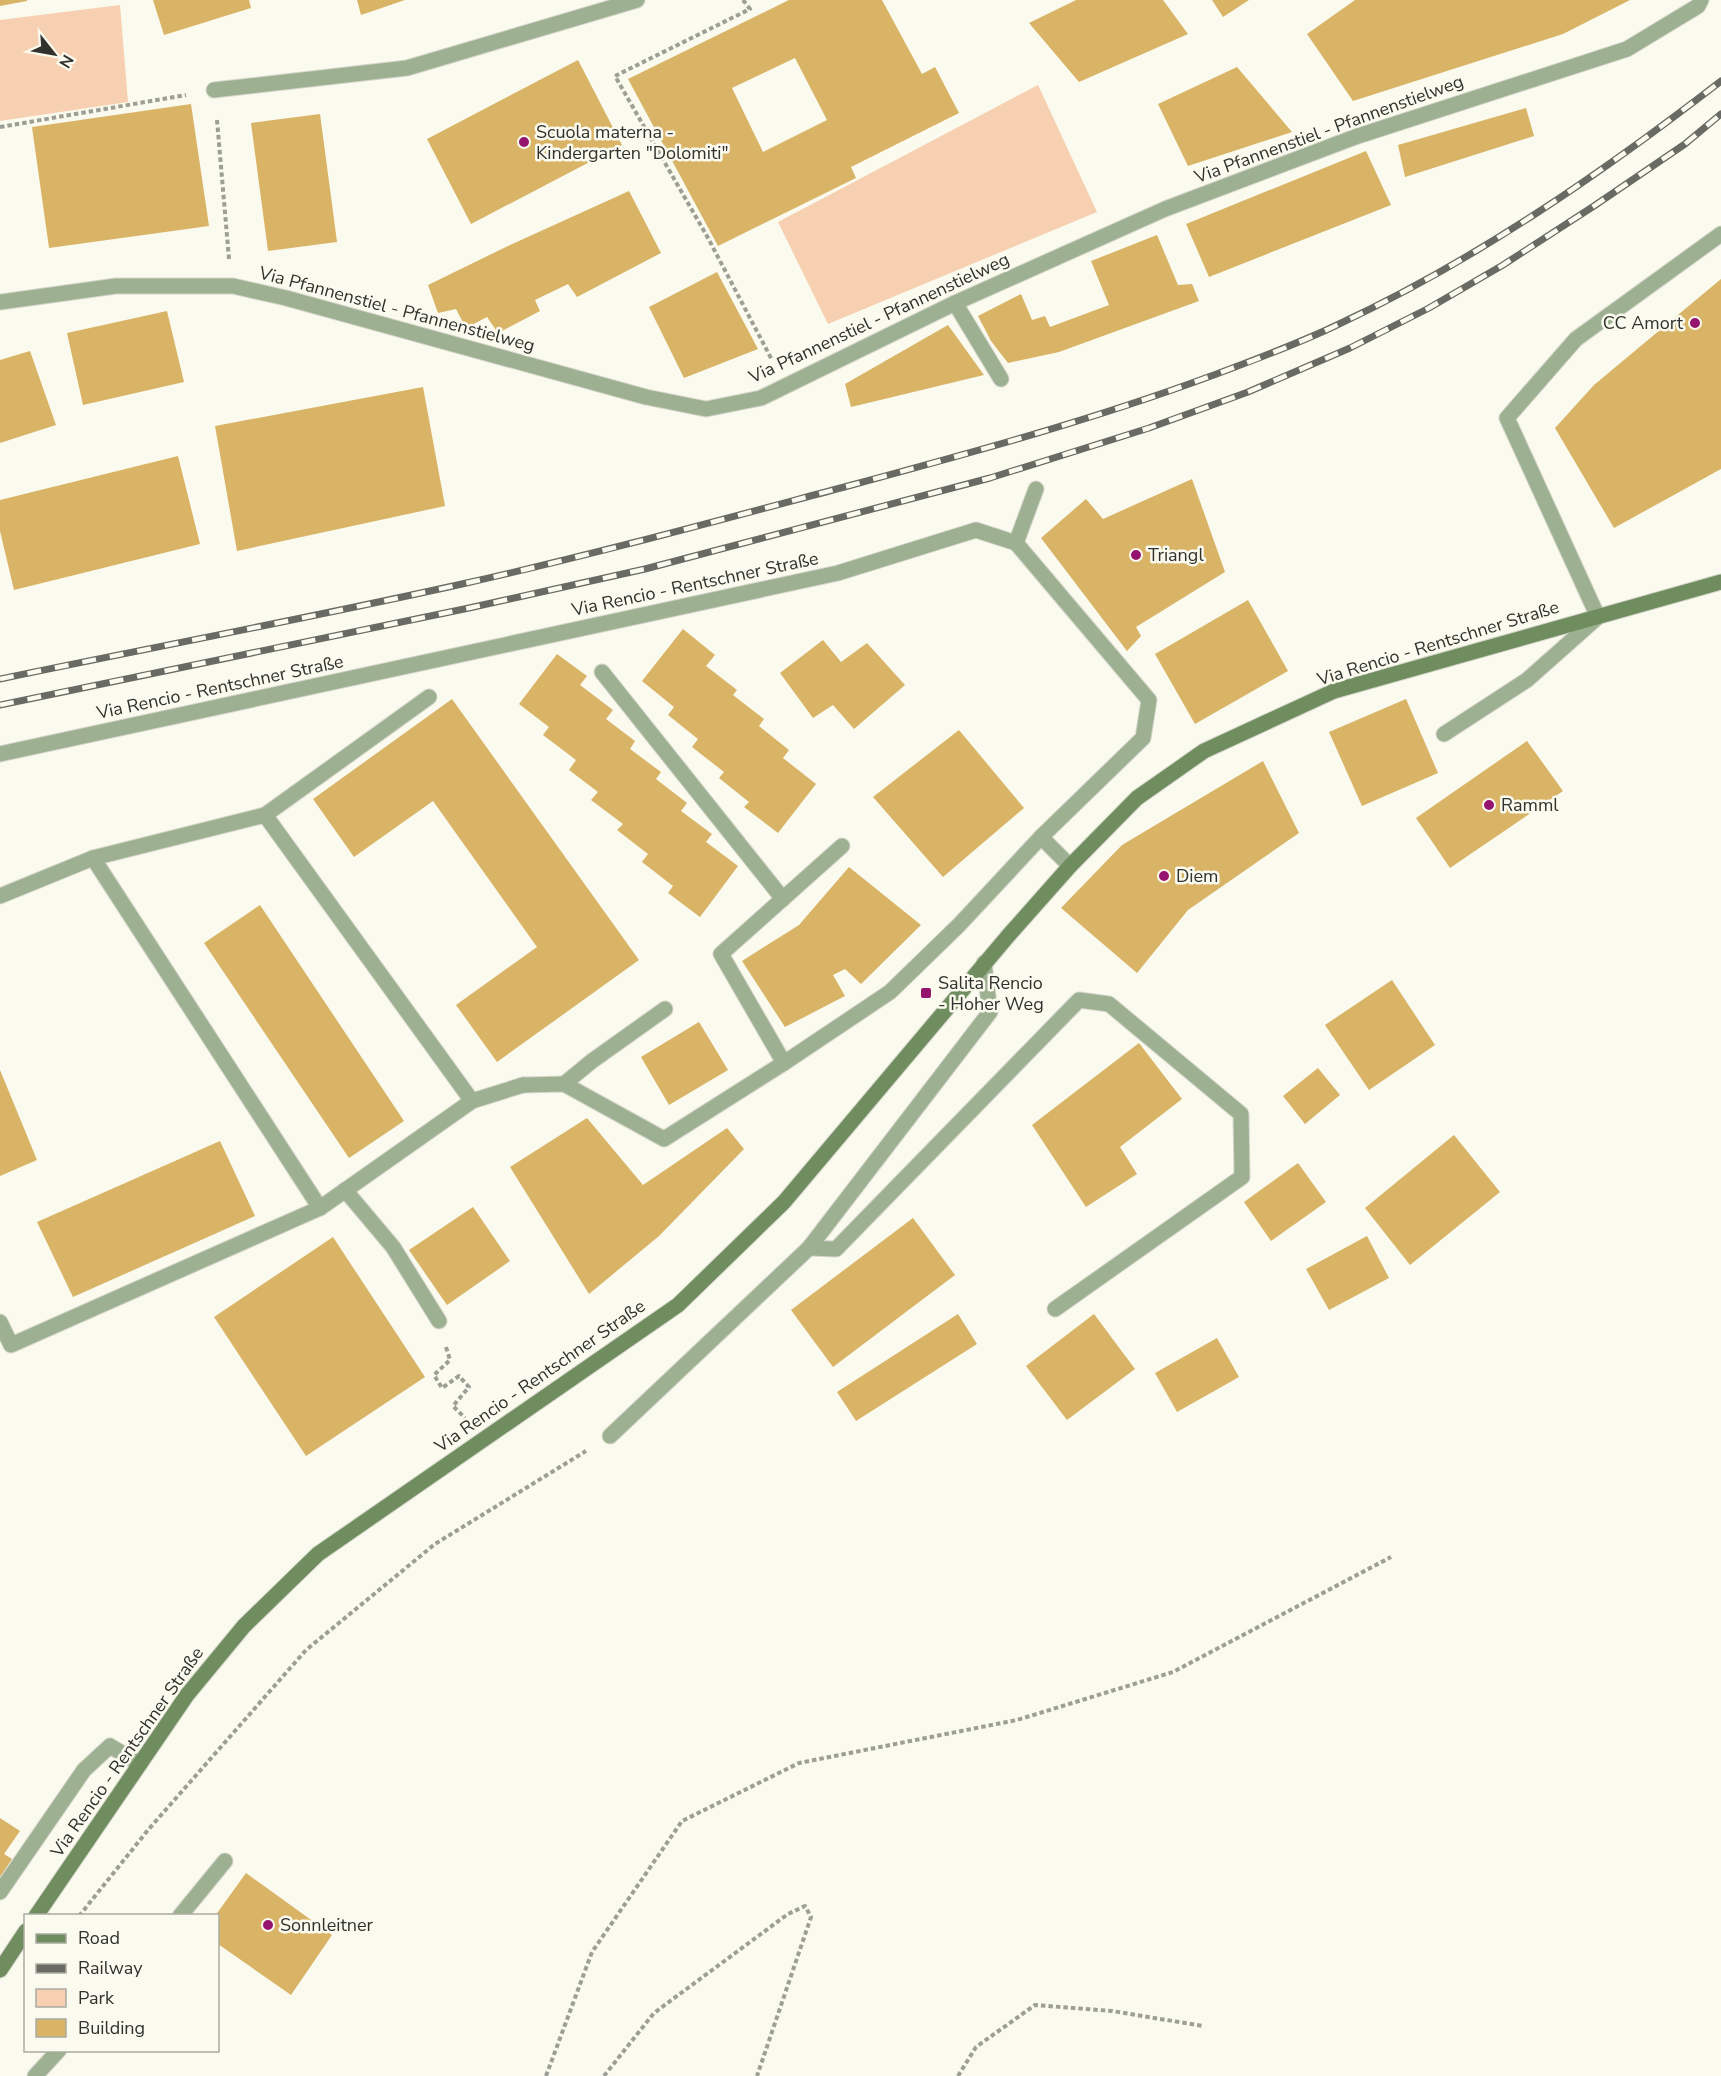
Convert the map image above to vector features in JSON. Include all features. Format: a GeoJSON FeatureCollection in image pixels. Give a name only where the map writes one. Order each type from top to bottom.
{"type":"FeatureCollection","features":[{"type":"Feature","properties":{"kind":"street"},"geometry":{"type":"LineString","coordinates":[[214,90],[407,68],[637,0]]}},
{"type":"Feature","properties":{"kind":"street","name":"Via Pfannenstiel - Pfannenstielweg"},"geometry":{"type":"LineString","coordinates":[[0,302],[116,286],[233,286],[286,297],[646,397],[706,409],[761,398],[955,303],[1165,209],[1354,137],[1627,49],[1698,6],[1701,0]]}},
{"type":"Feature","properties":{"kind":"street"},"geometry":{"type":"LineString","coordinates":[[1444,734],[1527,680],[1598,616],[1507,418],[1576,339],[1721,234]]}},
{"type":"Feature","properties":{"kind":"street"},"geometry":{"type":"LineString","coordinates":[[955,303],[1001,379]]}},
{"type":"Feature","properties":{"kind":"street"},"geometry":{"type":"LineString","coordinates":[[0,1322],[5,1347],[320,1208],[472,1101],[524,1084],[564,1084],[664,1139],[890,992],[958,925],[1041,837],[1143,738],[1149,700],[1016,543],[1036,489]]}},
{"type":"Feature","properties":{"kind":"street","name":"Via Rencio - Rentschner Straße"},"geometry":{"type":"LineString","coordinates":[[0,754],[838,573],[976,530],[1016,543]]}},
{"type":"Feature","properties":{"kind":"street","name":"Via Rencio - Rentschner Straße"},"geometry":{"type":"LineString","coordinates":[[37,1914],[187,1695],[244,1626],[318,1554],[678,1305],[784,1202],[984,963],[1070,866],[1137,798],[1204,751],[1334,691],[1721,582]]}},
{"type":"Feature","properties":{"kind":"street"},"geometry":{"type":"LineString","coordinates":[[602,672],[783,898]]}},
{"type":"Feature","properties":{"kind":"street"},"geometry":{"type":"LineString","coordinates":[[0,896],[93,858],[265,815],[429,697]]}},
{"type":"Feature","properties":{"kind":"street"},"geometry":{"type":"LineString","coordinates":[[265,815],[472,1101]]}},
{"type":"Feature","properties":{"kind":"street"},"geometry":{"type":"LineString","coordinates":[[1041,837],[1070,866]]}},
{"type":"Feature","properties":{"kind":"street"},"geometry":{"type":"LineString","coordinates":[[784,1063],[721,954],[842,846]]}},
{"type":"Feature","properties":{"kind":"street"},"geometry":{"type":"LineString","coordinates":[[93,858],[320,1208]]}},
{"type":"Feature","properties":{"kind":"street"},"geometry":{"type":"LineString","coordinates":[[610,1436],[809,1248],[990,1012],[984,963]]}},
{"type":"Feature","properties":{"kind":"street"},"geometry":{"type":"LineString","coordinates":[[809,1248],[836,1249],[1079,1000],[1109,1004],[1241,1114],[1242,1177],[1055,1309]]}},
{"type":"Feature","properties":{"kind":"street"},"geometry":{"type":"LineString","coordinates":[[564,1084],[665,1009]]}},
{"type":"Feature","properties":{"kind":"street"},"geometry":{"type":"LineString","coordinates":[[345,1190],[393,1247],[439,1321]]}},
{"type":"Feature","properties":{"kind":"street"},"geometry":{"type":"LineString","coordinates":[[0,1892],[84,1770],[110,1746],[140,1764]]}},
{"type":"Feature","properties":{"kind":"street"},"geometry":{"type":"LineString","coordinates":[[182,1914],[225,1861]]}},
{"type":"Feature","properties":{"kind":"street"},"geometry":{"type":"LineString","coordinates":[[0,1970],[24,1933]]}},
{"type":"Feature","properties":{"kind":"street"},"geometry":{"type":"LineString","coordinates":[[35,2076],[56,2052]]}},
{"type":"Feature","properties":{"kind":"path"},"geometry":{"type":"LineString","coordinates":[[743,0],[750,9],[615,75],[708,238],[785,385]]}},
{"type":"Feature","properties":{"kind":"path"},"geometry":{"type":"LineString","coordinates":[[0,127],[214,90],[227,245],[233,286]]}},
{"type":"Feature","properties":{"kind":"path"},"geometry":{"type":"LineString","coordinates":[[439,1321],[450,1360],[434,1375],[442,1388],[459,1376],[469,1388],[453,1406],[484,1437]]}},
{"type":"Feature","properties":{"kind":"path"},"geometry":{"type":"LineString","coordinates":[[81,1914],[148,1830],[306,1650],[435,1544],[610,1436]]}},
{"type":"Feature","properties":{"kind":"path"},"geometry":{"type":"LineString","coordinates":[[546,2076],[592,1952],[682,1821],[799,1763],[1017,1720],[1173,1672],[1391,1557]]}},
{"type":"Feature","properties":{"kind":"path"},"geometry":{"type":"LineString","coordinates":[[604,2076],[654,2013],[788,1914],[805,1906],[812,1917],[757,2076]]}},
{"type":"Feature","properties":{"kind":"path"},"geometry":{"type":"LineString","coordinates":[[958,2076],[976,2047],[1035,2005],[1112,2011],[1203,2026]]}},
{"type":"Feature","properties":{"kind":"green space"},"geometry":{"type":"Polygon","coordinates":[[[120,5],[128,102],[0,121],[0,20],[120,5]]]}},
{"type":"Feature","properties":{"kind":"green space"},"geometry":{"type":"Polygon","coordinates":[[[1038,85],[1097,212],[828,324],[778,222],[1038,85]]]}},
{"type":"Feature","properties":{"kind":"building"},"geometry":{"type":"Polygon","coordinates":[[[0,0],[27,0],[27,1],[0,6],[0,0]]]}},
{"type":"Feature","properties":{"kind":"building"},"geometry":{"type":"Polygon","coordinates":[[[153,0],[249,0],[251,8],[164,35],[153,0]]]}},
{"type":"Feature","properties":{"kind":"building"},"geometry":{"type":"Polygon","coordinates":[[[357,0],[405,0],[361,15],[357,0]]]}},
{"type":"Feature","properties":{"kind":"building"},"geometry":{"type":"Polygon","coordinates":[[[789,0],[882,0],[922,74],[935,67],[959,113],[851,167],[856,178],[718,246],[628,79],[789,0]],[[795,58],[732,88],[763,152],[827,120],[795,58]]]}},
{"type":"Feature","properties":{"kind":"building"},"geometry":{"type":"Polygon","coordinates":[[[1076,0],[1163,0],[1188,34],[1079,82],[1029,23],[1076,0]]]}},
{"type":"Feature","properties":{"kind":"building"},"geometry":{"type":"Polygon","coordinates":[[[1212,0],[1249,0],[1223,17],[1212,0]]]}},
{"type":"Feature","properties":{"kind":"building"},"geometry":{"type":"Polygon","coordinates":[[[1355,0],[1630,0],[1563,34],[1353,101],[1307,34],[1355,0]]]}},
{"type":"Feature","properties":{"kind":"building","name":"Scuola materna - Kindergarten \"Dolomiti\""},"geometry":{"type":"Polygon","coordinates":[[[578,60],[622,145],[471,224],[427,139],[578,60]]]}},
{"type":"Feature","properties":{"kind":"building"},"geometry":{"type":"Polygon","coordinates":[[[1237,67],[1292,132],[1188,166],[1158,104],[1237,67]]]}},
{"type":"Feature","properties":{"kind":"building"},"geometry":{"type":"Polygon","coordinates":[[[191,104],[209,226],[49,248],[32,127],[191,104]]]}},
{"type":"Feature","properties":{"kind":"building"},"geometry":{"type":"Polygon","coordinates":[[[1526,108],[1534,136],[1405,177],[1398,145],[1526,108]]]}},
{"type":"Feature","properties":{"kind":"building"},"geometry":{"type":"Polygon","coordinates":[[[320,114],[337,242],[268,251],[251,123],[320,114]]]}},
{"type":"Feature","properties":{"kind":"building"},"geometry":{"type":"Polygon","coordinates":[[[1366,151],[1391,205],[1209,277],[1186,224],[1366,151]]]}},
{"type":"Feature","properties":{"kind":"building"},"geometry":{"type":"Polygon","coordinates":[[[629,191],[661,253],[577,297],[568,284],[535,300],[540,311],[498,333],[487,317],[466,328],[456,309],[438,313],[428,285],[629,191]]]}},
{"type":"Feature","properties":{"kind":"building"},"geometry":{"type":"Polygon","coordinates":[[[1157,235],[1178,285],[1192,284],[1199,301],[1059,352],[1008,363],[991,341],[978,316],[1021,294],[1032,320],[1045,316],[1050,327],[1109,305],[1091,261],[1157,235]]]}},
{"type":"Feature","properties":{"kind":"building"},"geometry":{"type":"Polygon","coordinates":[[[717,272],[758,349],[684,378],[649,307],[717,272]]]}},
{"type":"Feature","properties":{"kind":"building"},"geometry":{"type":"Polygon","coordinates":[[[1721,279],[1721,469],[1614,528],[1555,428],[1594,385],[1721,279]]]}},
{"type":"Feature","properties":{"kind":"building"},"geometry":{"type":"Polygon","coordinates":[[[167,311],[184,382],[83,405],[67,333],[167,311]]]}},
{"type":"Feature","properties":{"kind":"building"},"geometry":{"type":"Polygon","coordinates":[[[948,325],[984,375],[851,407],[845,384],[948,325]]]}},
{"type":"Feature","properties":{"kind":"building"},"geometry":{"type":"Polygon","coordinates":[[[30,351],[56,425],[0,443],[0,360],[30,351]]]}},
{"type":"Feature","properties":{"kind":"building"},"geometry":{"type":"Polygon","coordinates":[[[423,387],[445,506],[237,551],[215,426],[423,387]]]}},
{"type":"Feature","properties":{"kind":"building"},"geometry":{"type":"Polygon","coordinates":[[[178,456],[200,544],[14,590],[0,531],[0,500],[178,456]]]}},
{"type":"Feature","properties":{"kind":"building","name":"Triangl"},"geometry":{"type":"Polygon","coordinates":[[[1192,479],[1225,572],[1136,627],[1141,636],[1127,651],[1041,538],[1086,499],[1103,519],[1192,479]]]}},
{"type":"Feature","properties":{"kind":"building"},"geometry":{"type":"Polygon","coordinates":[[[1248,600],[1288,671],[1195,724],[1155,654],[1248,600]]]}},
{"type":"Feature","properties":{"kind":"building"},"geometry":{"type":"Polygon","coordinates":[[[683,629],[715,655],[706,666],[737,690],[733,695],[764,719],[759,726],[789,750],[783,758],[816,784],[778,833],[744,807],[749,802],[719,778],[724,772],[692,747],[698,739],[668,715],[674,707],[642,681],[683,629]]]}},
{"type":"Feature","properties":{"kind":"building"},"geometry":{"type":"Polygon","coordinates":[[[823,640],[841,662],[867,643],[905,685],[854,729],[833,705],[813,718],[780,673],[823,640]]]}},
{"type":"Feature","properties":{"kind":"building"},"geometry":{"type":"Polygon","coordinates":[[[557,654],[587,676],[580,685],[613,710],[606,719],[635,741],[630,749],[661,772],[656,779],[687,803],[681,811],[712,834],[706,842],[738,866],[700,917],[668,893],[673,886],[642,862],[648,854],[617,830],[623,824],[591,800],[598,792],[569,770],[576,760],[543,735],[549,727],[519,704],[557,654]]]}},
{"type":"Feature","properties":{"kind":"building"},"geometry":{"type":"Polygon","coordinates":[[[452,699],[639,960],[497,1062],[456,1005],[537,947],[433,801],[354,857],[313,799],[452,699]]]}},
{"type":"Feature","properties":{"kind":"building"},"geometry":{"type":"Polygon","coordinates":[[[1406,699],[1438,773],[1362,806],[1329,732],[1406,699]]]}},
{"type":"Feature","properties":{"kind":"building"},"geometry":{"type":"Polygon","coordinates":[[[959,730],[1024,808],[943,877],[873,797],[959,730]]]}},
{"type":"Feature","properties":{"kind":"building","name":"Ramml"},"geometry":{"type":"Polygon","coordinates":[[[1527,741],[1563,791],[1450,868],[1416,818],[1527,741]]]}},
{"type":"Feature","properties":{"kind":"building","name":"Diem"},"geometry":{"type":"Polygon","coordinates":[[[1263,761],[1299,833],[1188,910],[1137,973],[1061,908],[1122,845],[1263,761]]]}},
{"type":"Feature","properties":{"kind":"building"},"geometry":{"type":"Polygon","coordinates":[[[849,867],[921,925],[861,984],[845,969],[833,975],[845,996],[785,1027],[742,961],[799,925],[849,867]]]}},
{"type":"Feature","properties":{"kind":"building"},"geometry":{"type":"Polygon","coordinates":[[[260,905],[404,1121],[349,1158],[204,943],[260,905]]]}},
{"type":"Feature","properties":{"kind":"building"},"geometry":{"type":"Polygon","coordinates":[[[1392,980],[1435,1045],[1369,1090],[1325,1025],[1392,980]]]}},
{"type":"Feature","properties":{"kind":"building"},"geometry":{"type":"Polygon","coordinates":[[[699,1022],[728,1070],[669,1105],[641,1057],[699,1022]]]}},
{"type":"Feature","properties":{"kind":"building"},"geometry":{"type":"Polygon","coordinates":[[[1139,1043],[1182,1099],[1120,1147],[1137,1174],[1086,1207],[1032,1125],[1139,1043]]]}},
{"type":"Feature","properties":{"kind":"building"},"geometry":{"type":"Polygon","coordinates":[[[1318,1068],[1340,1095],[1305,1124],[1283,1096],[1318,1068]]]}},
{"type":"Feature","properties":{"kind":"building"},"geometry":{"type":"Polygon","coordinates":[[[0,1070],[37,1160],[0,1176],[0,1070]]]}},
{"type":"Feature","properties":{"kind":"building"},"geometry":{"type":"Polygon","coordinates":[[[587,1118],[643,1185],[727,1128],[744,1149],[659,1236],[589,1294],[510,1167],[587,1118]]]}},
{"type":"Feature","properties":{"kind":"building"},"geometry":{"type":"Polygon","coordinates":[[[1454,1135],[1500,1192],[1410,1265],[1365,1208],[1454,1135]]]}},
{"type":"Feature","properties":{"kind":"building"},"geometry":{"type":"Polygon","coordinates":[[[220,1141],[255,1216],[73,1297],[37,1222],[220,1141]]]}},
{"type":"Feature","properties":{"kind":"building"},"geometry":{"type":"Polygon","coordinates":[[[1298,1163],[1326,1202],[1271,1241],[1244,1202],[1298,1163]]]}},
{"type":"Feature","properties":{"kind":"building"},"geometry":{"type":"Polygon","coordinates":[[[473,1207],[510,1261],[447,1305],[409,1250],[473,1207]]]}},
{"type":"Feature","properties":{"kind":"building"},"geometry":{"type":"Polygon","coordinates":[[[913,1218],[955,1275],[833,1367],[791,1310],[913,1218]]]}},
{"type":"Feature","properties":{"kind":"building"},"geometry":{"type":"Polygon","coordinates":[[[1367,1236],[1389,1278],[1329,1310],[1306,1269],[1367,1236]]]}},
{"type":"Feature","properties":{"kind":"building"},"geometry":{"type":"Polygon","coordinates":[[[333,1237],[425,1377],[306,1456],[214,1317],[333,1237]]]}},
{"type":"Feature","properties":{"kind":"building"},"geometry":{"type":"Polygon","coordinates":[[[958,1314],[977,1344],[856,1421],[837,1392],[958,1314]]]}},
{"type":"Feature","properties":{"kind":"building"},"geometry":{"type":"Polygon","coordinates":[[[1094,1314],[1135,1369],[1067,1420],[1026,1366],[1094,1314]]]}},
{"type":"Feature","properties":{"kind":"building"},"geometry":{"type":"Polygon","coordinates":[[[1217,1338],[1239,1377],[1177,1412],[1155,1373],[1217,1338]]]}},
{"type":"Feature","properties":{"kind":"building"},"geometry":{"type":"Polygon","coordinates":[[[0,1818],[20,1831],[4,1854],[12,1859],[0,1877],[0,1818]]]}},
{"type":"Feature","properties":{"kind":"building","name":"Sonnleitner"},"geometry":{"type":"Polygon","coordinates":[[[246,1873],[332,1935],[291,1995],[219,1945],[219,1914],[216,1914],[246,1873]]]}},
{"type":"Feature","properties":{"kind":"railway"},"geometry":{"type":"LineString","coordinates":[[0,679],[347,609],[559,561],[939,461],[1031,435],[1166,392],[1308,338],[1440,272],[1537,213],[1630,149],[1721,81]]}},
{"type":"Feature","properties":{"kind":"railway"},"geometry":{"type":"LineString","coordinates":[[0,705],[469,608],[645,569],[990,478],[1149,428],[1248,392],[1350,348],[1429,308],[1503,265],[1594,206],[1685,144],[1721,114]]}},
{"type":"Feature","properties":{"kind":"place","name":"Scuola materna - Kindergarten \"Dolomiti\""},"geometry":{"type":"Point","coordinates":[524,142]}},
{"type":"Feature","properties":{"kind":"place","name":"CC Amort"},"geometry":{"type":"Point","coordinates":[1695,323]}},
{"type":"Feature","properties":{"kind":"place","name":"Triangl"},"geometry":{"type":"Point","coordinates":[1136,555]}},
{"type":"Feature","properties":{"kind":"place","name":"Ramml"},"geometry":{"type":"Point","coordinates":[1489,805]}},
{"type":"Feature","properties":{"kind":"place","name":"Diem"},"geometry":{"type":"Point","coordinates":[1164,876]}},
{"type":"Feature","properties":{"kind":"place","name":"Salita Rencio - Hoher Weg"},"geometry":{"type":"Point","coordinates":[926,993]}},
{"type":"Feature","properties":{"kind":"place","name":"Sonnleitner"},"geometry":{"type":"Point","coordinates":[268,1925]}}]}
